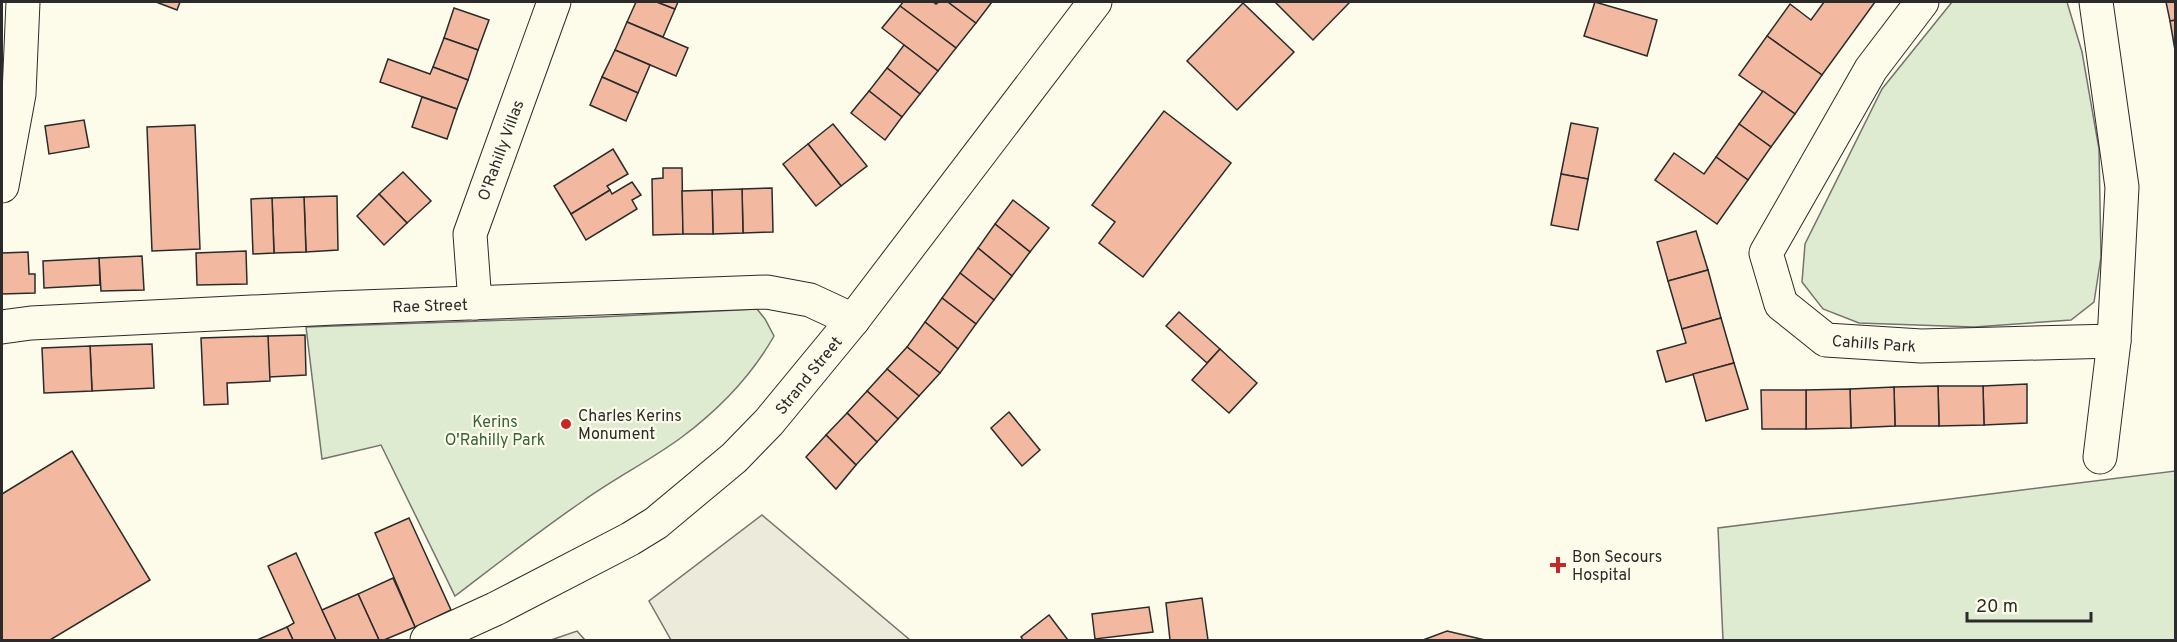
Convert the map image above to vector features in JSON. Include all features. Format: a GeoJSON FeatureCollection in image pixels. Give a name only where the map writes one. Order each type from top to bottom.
{"type":"FeatureCollection","features":[{"type":"Feature","properties":{"kind":"street"},"geometry":{"type":"LineString","coordinates":[[2,186],[20,94],[23,2]]}},
{"type":"Feature","properties":{"kind":"street","name":"O'Rahilly Villas"},"geometry":{"type":"LineString","coordinates":[[475,303],[470,234],[554,2]]}},
{"type":"Feature","properties":{"kind":"street","name":"Strand Street"},"geometry":{"type":"LineString","coordinates":[[427,640],[572,571],[656,523],[734,458],[769,422],[853,320],[1095,2]]}},
{"type":"Feature","properties":{"kind":"street","name":"Cahills Park"},"geometry":{"type":"LineString","coordinates":[[1922,2],[1871,69],[1766,253],[1781,304],[1826,340],[1921,346],[2114,341]]}},
{"type":"Feature","properties":{"kind":"street"},"geometry":{"type":"LineString","coordinates":[[2096,2],[2122,187],[2114,341],[2100,457]]}},
{"type":"Feature","properties":{"kind":"street","name":"Rae Street"},"geometry":{"type":"LineString","coordinates":[[2,327],[475,303],[767,292],[810,300],[853,320]]}},
{"type":"Feature","properties":{"kind":"green space"},"geometry":{"type":"Polygon","coordinates":[[[1952,2],[2067,2],[2082,52],[2099,149],[2101,257],[2094,302],[2071,320],[1974,327],[1859,323],[1823,309],[1802,282],[1805,244],[1882,89],[1952,2]]]}},
{"type":"Feature","properties":{"kind":"green space","name":"Kerins O'Rahilly Park"},"geometry":{"type":"Polygon","coordinates":[[[757,309],[774,336],[745,378],[721,403],[682,437],[567,512],[455,596],[381,445],[322,459],[306,327],[757,309]]]}},
{"type":"Feature","properties":{"kind":"green space"},"geometry":{"type":"Polygon","coordinates":[[[2175,471],[2175,640],[1723,640],[1718,528],[2175,471]]]}},
{"type":"Feature","properties":{"kind":"shaded area"},"geometry":{"type":"Polygon","coordinates":[[[762,515],[910,640],[671,640],[649,601],[762,515]]]}},
{"type":"Feature","properties":{"kind":"shaded area"},"geometry":{"type":"Polygon","coordinates":[[[577,631],[585,640],[551,640],[577,631]]]}},
{"type":"Feature","properties":{"kind":"building"},"geometry":{"type":"Polygon","coordinates":[[[156,2],[180,2],[177,10],[156,2]]]}},
{"type":"Feature","properties":{"kind":"building"},"geometry":{"type":"Polygon","coordinates":[[[636,2],[657,2],[675,9],[663,37],[627,22],[636,2]]]}},
{"type":"Feature","properties":{"kind":"building"},"geometry":{"type":"Polygon","coordinates":[[[657,2],[678,2],[675,9],[657,2]]]}},
{"type":"Feature","properties":{"kind":"building"},"geometry":{"type":"Polygon","coordinates":[[[903,2],[933,2],[936,4],[948,2],[976,23],[956,48],[900,6],[903,2]]]}},
{"type":"Feature","properties":{"kind":"building"},"geometry":{"type":"Polygon","coordinates":[[[948,2],[992,2],[976,23],[948,2]]]}},
{"type":"Feature","properties":{"kind":"building"},"geometry":{"type":"Polygon","coordinates":[[[1275,2],[1350,2],[1313,40],[1275,2]]]}},
{"type":"Feature","properties":{"kind":"building"},"geometry":{"type":"Polygon","coordinates":[[[1595,2],[1657,20],[1647,56],[1584,36],[1595,2]]]}},
{"type":"Feature","properties":{"kind":"building"},"geometry":{"type":"Polygon","coordinates":[[[1824,2],[1875,2],[1822,75],[1767,36],[1790,4],[1811,20],[1824,2]]]}},
{"type":"Feature","properties":{"kind":"building"},"geometry":{"type":"Polygon","coordinates":[[[2166,2],[2176,2],[2176,20],[2170,21],[2166,2]]]}},
{"type":"Feature","properties":{"kind":"building"},"geometry":{"type":"Polygon","coordinates":[[[1243,3],[1294,52],[1237,110],[1187,61],[1243,3]]]}},
{"type":"Feature","properties":{"kind":"building"},"geometry":{"type":"Polygon","coordinates":[[[900,6],[956,48],[938,71],[882,28],[900,6]]]}},
{"type":"Feature","properties":{"kind":"building"},"geometry":{"type":"Polygon","coordinates":[[[454,8],[489,20],[478,50],[444,38],[454,8]]]}},
{"type":"Feature","properties":{"kind":"building"},"geometry":{"type":"Polygon","coordinates":[[[2176,20],[2176,56],[2170,21],[2176,20]]]}},
{"type":"Feature","properties":{"kind":"building"},"geometry":{"type":"Polygon","coordinates":[[[627,22],[688,48],[676,76],[615,50],[627,22]]]}},
{"type":"Feature","properties":{"kind":"building"},"geometry":{"type":"Polygon","coordinates":[[[1767,36],[1822,75],[1795,114],[1739,75],[1767,36]]]}},
{"type":"Feature","properties":{"kind":"building"},"geometry":{"type":"Polygon","coordinates":[[[444,38],[478,50],[468,80],[433,67],[444,38]]]}},
{"type":"Feature","properties":{"kind":"building"},"geometry":{"type":"Polygon","coordinates":[[[904,45],[938,71],[920,94],[887,68],[904,45]]]}},
{"type":"Feature","properties":{"kind":"building"},"geometry":{"type":"Polygon","coordinates":[[[615,50],[650,65],[638,93],[602,77],[615,50]]]}},
{"type":"Feature","properties":{"kind":"building"},"geometry":{"type":"Polygon","coordinates":[[[388,59],[430,74],[433,67],[468,80],[457,109],[380,82],[388,59]]]}},
{"type":"Feature","properties":{"kind":"building"},"geometry":{"type":"Polygon","coordinates":[[[887,68],[920,94],[902,117],[869,91],[887,68]]]}},
{"type":"Feature","properties":{"kind":"building"},"geometry":{"type":"Polygon","coordinates":[[[602,77],[638,93],[626,121],[590,105],[602,77]]]}},
{"type":"Feature","properties":{"kind":"building"},"geometry":{"type":"Polygon","coordinates":[[[869,91],[902,117],[885,140],[851,113],[869,91]]]}},
{"type":"Feature","properties":{"kind":"building"},"geometry":{"type":"Polygon","coordinates":[[[1763,91],[1795,114],[1771,147],[1739,124],[1763,91]]]}},
{"type":"Feature","properties":{"kind":"building"},"geometry":{"type":"Polygon","coordinates":[[[422,97],[457,109],[447,139],[412,127],[422,97]]]}},
{"type":"Feature","properties":{"kind":"building"},"geometry":{"type":"Polygon","coordinates":[[[1164,111],[1231,163],[1143,277],[1099,243],[1115,222],[1092,205],[1164,111]]]}},
{"type":"Feature","properties":{"kind":"building"},"geometry":{"type":"Polygon","coordinates":[[[84,120],[89,147],[49,154],[45,126],[84,120]]]}},
{"type":"Feature","properties":{"kind":"building"},"geometry":{"type":"Polygon","coordinates":[[[1571,123],[1598,128],[1588,179],[1561,174],[1571,123]]]}},
{"type":"Feature","properties":{"kind":"building"},"geometry":{"type":"Polygon","coordinates":[[[833,124],[867,166],[841,186],[808,144],[833,124]]]}},
{"type":"Feature","properties":{"kind":"building"},"geometry":{"type":"Polygon","coordinates":[[[1739,124],[1771,147],[1748,180],[1716,157],[1739,124]]]}},
{"type":"Feature","properties":{"kind":"building"},"geometry":{"type":"Polygon","coordinates":[[[195,125],[200,249],[152,251],[147,127],[195,125]]]}},
{"type":"Feature","properties":{"kind":"building"},"geometry":{"type":"Polygon","coordinates":[[[808,144],[841,186],[816,206],[783,164],[808,144]]]}},
{"type":"Feature","properties":{"kind":"building"},"geometry":{"type":"Polygon","coordinates":[[[613,149],[628,174],[607,186],[610,190],[571,214],[554,186],[613,149]]]}},
{"type":"Feature","properties":{"kind":"building"},"geometry":{"type":"Polygon","coordinates":[[[1674,153],[1704,174],[1716,157],[1748,180],[1717,224],[1655,180],[1674,153]]]}},
{"type":"Feature","properties":{"kind":"building"},"geometry":{"type":"Polygon","coordinates":[[[663,168],[682,168],[683,234],[653,235],[652,179],[663,178],[663,168]]]}},
{"type":"Feature","properties":{"kind":"building"},"geometry":{"type":"Polygon","coordinates":[[[403,172],[431,201],[407,223],[379,194],[403,172]]]}},
{"type":"Feature","properties":{"kind":"building"},"geometry":{"type":"Polygon","coordinates":[[[1561,174],[1588,179],[1578,230],[1551,225],[1561,174]]]}},
{"type":"Feature","properties":{"kind":"building"},"geometry":{"type":"Polygon","coordinates":[[[632,182],[641,195],[632,200],[637,209],[586,240],[571,214],[610,190],[612,194],[632,182]]]}},
{"type":"Feature","properties":{"kind":"building"},"geometry":{"type":"Polygon","coordinates":[[[772,188],[773,232],[743,233],[742,189],[772,188]]]}},
{"type":"Feature","properties":{"kind":"building"},"geometry":{"type":"Polygon","coordinates":[[[742,189],[743,233],[713,234],[712,190],[742,189]]]}},
{"type":"Feature","properties":{"kind":"building"},"geometry":{"type":"Polygon","coordinates":[[[712,190],[713,234],[683,234],[682,191],[712,190]]]}},
{"type":"Feature","properties":{"kind":"building"},"geometry":{"type":"Polygon","coordinates":[[[379,194],[407,223],[384,245],[357,216],[379,194]]]}},
{"type":"Feature","properties":{"kind":"building"},"geometry":{"type":"Polygon","coordinates":[[[337,196],[338,250],[306,252],[304,197],[337,196]]]}},
{"type":"Feature","properties":{"kind":"building"},"geometry":{"type":"Polygon","coordinates":[[[304,197],[306,252],[274,253],[272,198],[304,197]]]}},
{"type":"Feature","properties":{"kind":"building"},"geometry":{"type":"Polygon","coordinates":[[[272,198],[274,253],[253,254],[251,199],[272,198]]]}},
{"type":"Feature","properties":{"kind":"building"},"geometry":{"type":"Polygon","coordinates":[[[1013,200],[1049,228],[1030,252],[995,224],[1013,200]]]}},
{"type":"Feature","properties":{"kind":"building"},"geometry":{"type":"Polygon","coordinates":[[[995,224],[1030,252],[1012,276],[978,248],[995,224]]]}},
{"type":"Feature","properties":{"kind":"building"},"geometry":{"type":"Polygon","coordinates":[[[1696,231],[1708,270],[1668,281],[1657,242],[1696,231]]]}},
{"type":"Feature","properties":{"kind":"building"},"geometry":{"type":"Polygon","coordinates":[[[978,248],[1012,276],[994,300],[960,273],[978,248]]]}},
{"type":"Feature","properties":{"kind":"building"},"geometry":{"type":"Polygon","coordinates":[[[246,251],[247,284],[197,285],[196,253],[246,251]]]}},
{"type":"Feature","properties":{"kind":"building"},"geometry":{"type":"Polygon","coordinates":[[[28,252],[29,274],[35,274],[35,293],[2,294],[2,253],[28,252]]]}},
{"type":"Feature","properties":{"kind":"building"},"geometry":{"type":"Polygon","coordinates":[[[142,256],[144,290],[101,291],[99,258],[142,256]]]}},
{"type":"Feature","properties":{"kind":"building"},"geometry":{"type":"Polygon","coordinates":[[[99,258],[100,285],[44,288],[43,261],[99,258]]]}},
{"type":"Feature","properties":{"kind":"building"},"geometry":{"type":"Polygon","coordinates":[[[1708,270],[1721,318],[1682,329],[1668,281],[1708,270]]]}},
{"type":"Feature","properties":{"kind":"building"},"geometry":{"type":"Polygon","coordinates":[[[960,273],[994,300],[976,324],[942,298],[960,273]]]}},
{"type":"Feature","properties":{"kind":"building"},"geometry":{"type":"Polygon","coordinates":[[[942,298],[976,324],[958,349],[925,322],[942,298]]]}},
{"type":"Feature","properties":{"kind":"building"},"geometry":{"type":"Polygon","coordinates":[[[1179,312],[1220,349],[1207,363],[1166,326],[1179,312]]]}},
{"type":"Feature","properties":{"kind":"building"},"geometry":{"type":"Polygon","coordinates":[[[1721,318],[1734,363],[1666,382],[1657,351],[1686,343],[1682,329],[1721,318]]]}},
{"type":"Feature","properties":{"kind":"building"},"geometry":{"type":"Polygon","coordinates":[[[925,322],[958,349],[940,373],[907,347],[925,322]]]}},
{"type":"Feature","properties":{"kind":"building"},"geometry":{"type":"Polygon","coordinates":[[[305,335],[306,375],[269,377],[268,336],[305,335]]]}},
{"type":"Feature","properties":{"kind":"building"},"geometry":{"type":"Polygon","coordinates":[[[268,336],[270,381],[227,383],[228,404],[204,405],[201,338],[268,336]]]}},
{"type":"Feature","properties":{"kind":"building"},"geometry":{"type":"Polygon","coordinates":[[[152,344],[154,388],[92,391],[90,346],[152,344]]]}},
{"type":"Feature","properties":{"kind":"building"},"geometry":{"type":"Polygon","coordinates":[[[90,346],[92,391],[44,393],[42,348],[90,346]]]}},
{"type":"Feature","properties":{"kind":"building"},"geometry":{"type":"Polygon","coordinates":[[[907,347],[940,373],[919,396],[887,369],[907,347]]]}},
{"type":"Feature","properties":{"kind":"building"},"geometry":{"type":"Polygon","coordinates":[[[1220,349],[1257,383],[1229,413],[1192,380],[1220,349]]]}},
{"type":"Feature","properties":{"kind":"building"},"geometry":{"type":"Polygon","coordinates":[[[1734,363],[1748,409],[1706,421],[1693,374],[1734,363]]]}},
{"type":"Feature","properties":{"kind":"building"},"geometry":{"type":"Polygon","coordinates":[[[887,369],[919,396],[898,419],[867,391],[887,369]]]}},
{"type":"Feature","properties":{"kind":"building"},"geometry":{"type":"Polygon","coordinates":[[[2027,384],[2027,423],[1984,425],[1983,386],[2027,384]]]}},
{"type":"Feature","properties":{"kind":"building"},"geometry":{"type":"Polygon","coordinates":[[[1938,386],[1983,386],[1984,425],[1939,426],[1938,386]]]}},
{"type":"Feature","properties":{"kind":"building"},"geometry":{"type":"Polygon","coordinates":[[[1938,386],[1939,426],[1895,426],[1894,387],[1938,386]]]}},
{"type":"Feature","properties":{"kind":"building"},"geometry":{"type":"Polygon","coordinates":[[[1894,387],[1895,426],[1851,428],[1850,389],[1894,387]]]}},
{"type":"Feature","properties":{"kind":"building"},"geometry":{"type":"Polygon","coordinates":[[[1850,389],[1851,428],[1806,429],[1806,390],[1850,389]]]}},
{"type":"Feature","properties":{"kind":"building"},"geometry":{"type":"Polygon","coordinates":[[[1761,390],[1806,390],[1806,429],[1762,429],[1761,390]]]}},
{"type":"Feature","properties":{"kind":"building"},"geometry":{"type":"Polygon","coordinates":[[[867,391],[898,419],[877,442],[847,413],[867,391]]]}},
{"type":"Feature","properties":{"kind":"building"},"geometry":{"type":"Polygon","coordinates":[[[1009,412],[1040,450],[1022,466],[991,428],[1009,412]]]}},
{"type":"Feature","properties":{"kind":"building"},"geometry":{"type":"Polygon","coordinates":[[[847,413],[877,442],[856,465],[826,435],[847,413]]]}},
{"type":"Feature","properties":{"kind":"building"},"geometry":{"type":"Polygon","coordinates":[[[826,435],[856,465],[836,489],[806,457],[826,435]]]}},
{"type":"Feature","properties":{"kind":"building"},"geometry":{"type":"Polygon","coordinates":[[[72,451],[150,580],[50,640],[2,640],[2,494],[72,451]]]}},
{"type":"Feature","properties":{"kind":"building"},"geometry":{"type":"Polygon","coordinates":[[[409,518],[451,610],[415,627],[375,533],[409,518]]]}},
{"type":"Feature","properties":{"kind":"building"},"geometry":{"type":"Polygon","coordinates":[[[296,553],[336,640],[293,640],[287,627],[294,623],[268,566],[296,553]]]}},
{"type":"Feature","properties":{"kind":"building"},"geometry":{"type":"Polygon","coordinates":[[[393,578],[415,627],[379,640],[358,594],[393,578]]]}},
{"type":"Feature","properties":{"kind":"building"},"geometry":{"type":"Polygon","coordinates":[[[358,594],[379,640],[336,640],[322,610],[358,594]]]}},
{"type":"Feature","properties":{"kind":"building"},"geometry":{"type":"Polygon","coordinates":[[[1202,598],[1208,640],[1170,640],[1166,603],[1202,598]]]}},
{"type":"Feature","properties":{"kind":"building"},"geometry":{"type":"Polygon","coordinates":[[[1149,607],[1153,632],[1095,639],[1092,614],[1149,607]]]}},
{"type":"Feature","properties":{"kind":"building"},"geometry":{"type":"Polygon","coordinates":[[[1049,615],[1068,640],[1023,640],[1021,637],[1049,615]]]}},
{"type":"Feature","properties":{"kind":"building"},"geometry":{"type":"Polygon","coordinates":[[[287,627],[293,640],[257,640],[287,627]]]}},
{"type":"Feature","properties":{"kind":"building"},"geometry":{"type":"Polygon","coordinates":[[[1447,631],[1485,640],[1423,640],[1447,631]]]}},
{"type":"Feature","properties":{"kind":"place","name":"Charles Kerins Monument"},"geometry":{"type":"Point","coordinates":[566,424]}},
{"type":"Feature","properties":{"kind":"place","name":"Bon Secours Hospital"},"geometry":{"type":"Point","coordinates":[1558,565]}}]}
